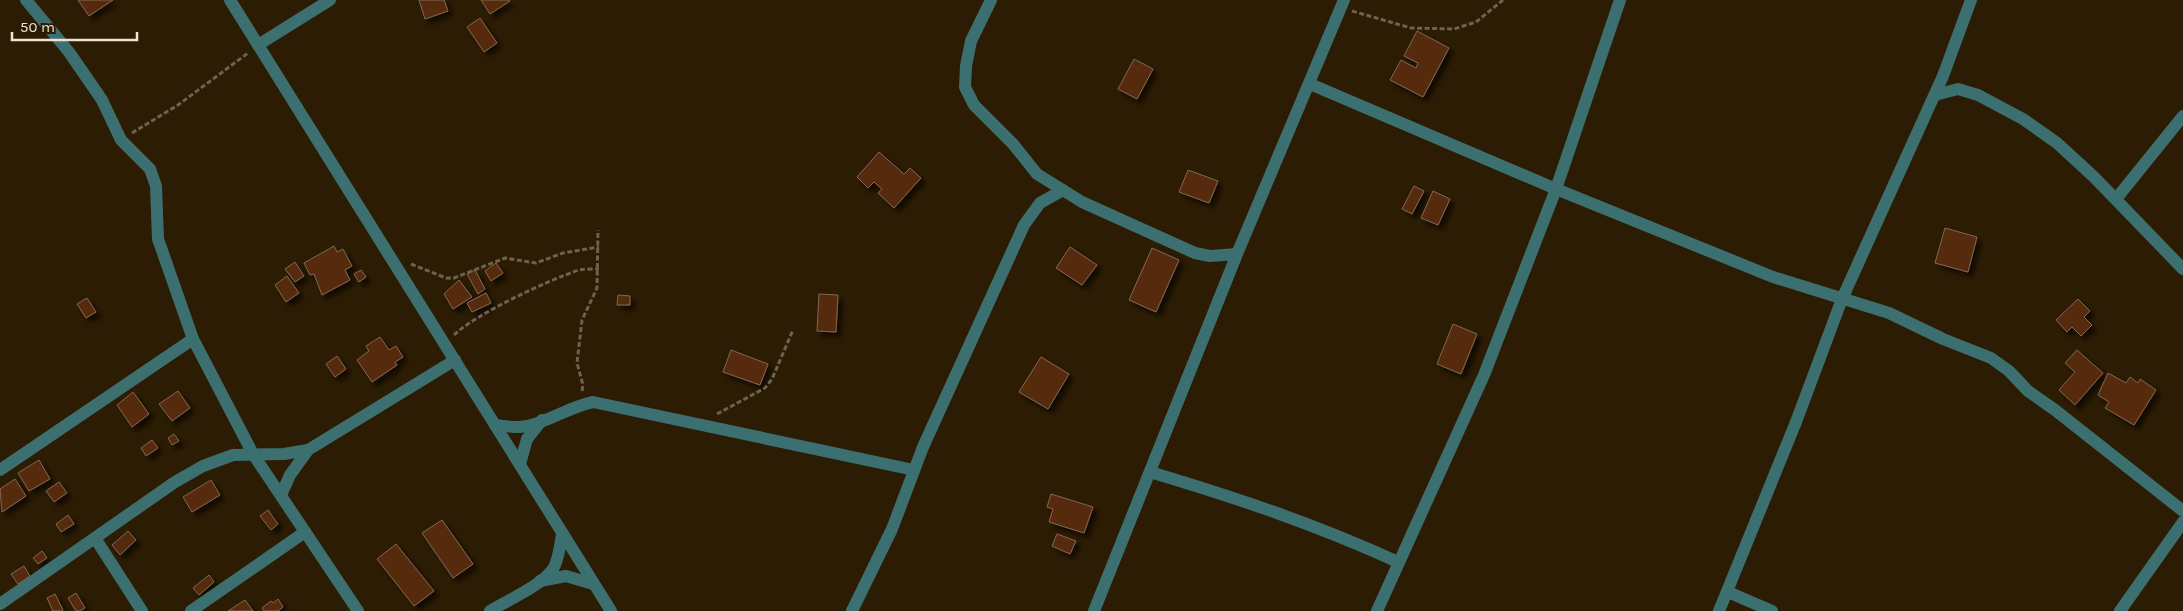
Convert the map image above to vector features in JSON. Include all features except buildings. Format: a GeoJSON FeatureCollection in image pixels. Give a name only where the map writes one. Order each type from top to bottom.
{"type":"FeatureCollection","features":[{"type":"Feature","properties":{"kind":"street"},"geometry":{"type":"LineString","coordinates":[[26,0],[68,52],[102,100],[121,140],[150,170],[156,186],[158,239],[193,339],[253,454],[358,611]]}},
{"type":"Feature","properties":{"kind":"street"},"geometry":{"type":"LineString","coordinates":[[230,0],[611,611]]}},
{"type":"Feature","properties":{"kind":"street"},"geometry":{"type":"LineString","coordinates":[[258,45],[330,0]]}},
{"type":"Feature","properties":{"kind":"street"},"geometry":{"type":"LineString","coordinates":[[991,0],[971,41],[966,66],[965,87],[974,105],[1013,144],[1037,174],[1082,202],[1195,253],[1210,256],[1237,254]]}},
{"type":"Feature","properties":{"kind":"street"},"geometry":{"type":"LineString","coordinates":[[1377,611],[1484,375],[1556,189],[1620,0]]}},
{"type":"Feature","properties":{"kind":"street"},"geometry":{"type":"LineString","coordinates":[[1719,611],[1842,299],[1935,95],[1971,0]]}},
{"type":"Feature","properties":{"kind":"street"},"geometry":{"type":"LineString","coordinates":[[1094,611],[1237,254],[1342,4]]}},
{"type":"Feature","properties":{"kind":"street"},"geometry":{"type":"LineString","coordinates":[[1310,84],[1556,189],[1773,277],[1890,313],[1943,339],[1991,358],[2008,371],[2028,392],[2055,410],[2183,511]]}},
{"type":"Feature","properties":{"kind":"street"},"geometry":{"type":"LineString","coordinates":[[1935,95],[1958,89],[1978,95],[2023,119],[2057,143],[2183,269]]}},
{"type":"Feature","properties":{"kind":"street"},"geometry":{"type":"LineString","coordinates":[[2116,200],[2183,116]]}},
{"type":"Feature","properties":{"kind":"street"},"geometry":{"type":"LineString","coordinates":[[852,611],[892,529],[914,470],[991,294],[1024,225],[1040,203],[1063,190]]}},
{"type":"Feature","properties":{"kind":"street"},"geometry":{"type":"LineString","coordinates":[[0,470],[193,339]]}},
{"type":"Feature","properties":{"kind":"street"},"geometry":{"type":"LineString","coordinates":[[0,604],[175,482],[204,466],[233,455],[284,454],[308,450],[455,360]]}},
{"type":"Feature","properties":{"kind":"street"},"geometry":{"type":"LineString","coordinates":[[496,425],[519,427],[578,405],[593,402],[914,470]]}},
{"type":"Feature","properties":{"kind":"street"},"geometry":{"type":"LineString","coordinates":[[520,464],[527,440],[542,420]]}},
{"type":"Feature","properties":{"kind":"street"},"geometry":{"type":"LineString","coordinates":[[281,495],[290,475],[308,450]]}},
{"type":"Feature","properties":{"kind":"street"},"geometry":{"type":"LineString","coordinates":[[1150,472],[1262,506],[1330,531],[1398,562]]}},
{"type":"Feature","properties":{"kind":"street"},"geometry":{"type":"LineString","coordinates":[[2120,611],[2183,522]]}},
{"type":"Feature","properties":{"kind":"street"},"geometry":{"type":"LineString","coordinates":[[192,611],[305,532]]}},
{"type":"Feature","properties":{"kind":"street"},"geometry":{"type":"LineString","coordinates":[[490,611],[540,581],[552,570],[556,562],[562,534]]}},
{"type":"Feature","properties":{"kind":"street"},"geometry":{"type":"LineString","coordinates":[[95,538],[142,611]]}},
{"type":"Feature","properties":{"kind":"street"},"geometry":{"type":"LineString","coordinates":[[540,581],[566,576],[594,584]]}},
{"type":"Feature","properties":{"kind":"street"},"geometry":{"type":"LineString","coordinates":[[1728,592],[1772,611]]}},
{"type":"Feature","properties":{"kind":"path"},"geometry":{"type":"LineString","coordinates":[[1342,4],[1411,28],[1439,26],[1454,29],[1476,22],[1503,0]]}},
{"type":"Feature","properties":{"kind":"path"},"geometry":{"type":"LineString","coordinates":[[121,140],[178,105],[258,45]]}},
{"type":"Feature","properties":{"kind":"path"},"geometry":{"type":"LineString","coordinates":[[581,394],[583,385],[578,363],[582,320],[597,288],[599,269],[598,230]]}},
{"type":"Feature","properties":{"kind":"path"},"geometry":{"type":"LineString","coordinates":[[391,258],[446,278],[454,278],[505,258],[536,263],[563,253],[598,246]]}},
{"type":"Feature","properties":{"kind":"path"},"geometry":{"type":"LineString","coordinates":[[445,344],[463,326],[513,300],[581,270],[599,269]]}},
{"type":"Feature","properties":{"kind":"path"},"geometry":{"type":"LineString","coordinates":[[697,425],[765,388],[772,379],[793,330]]}}]}
